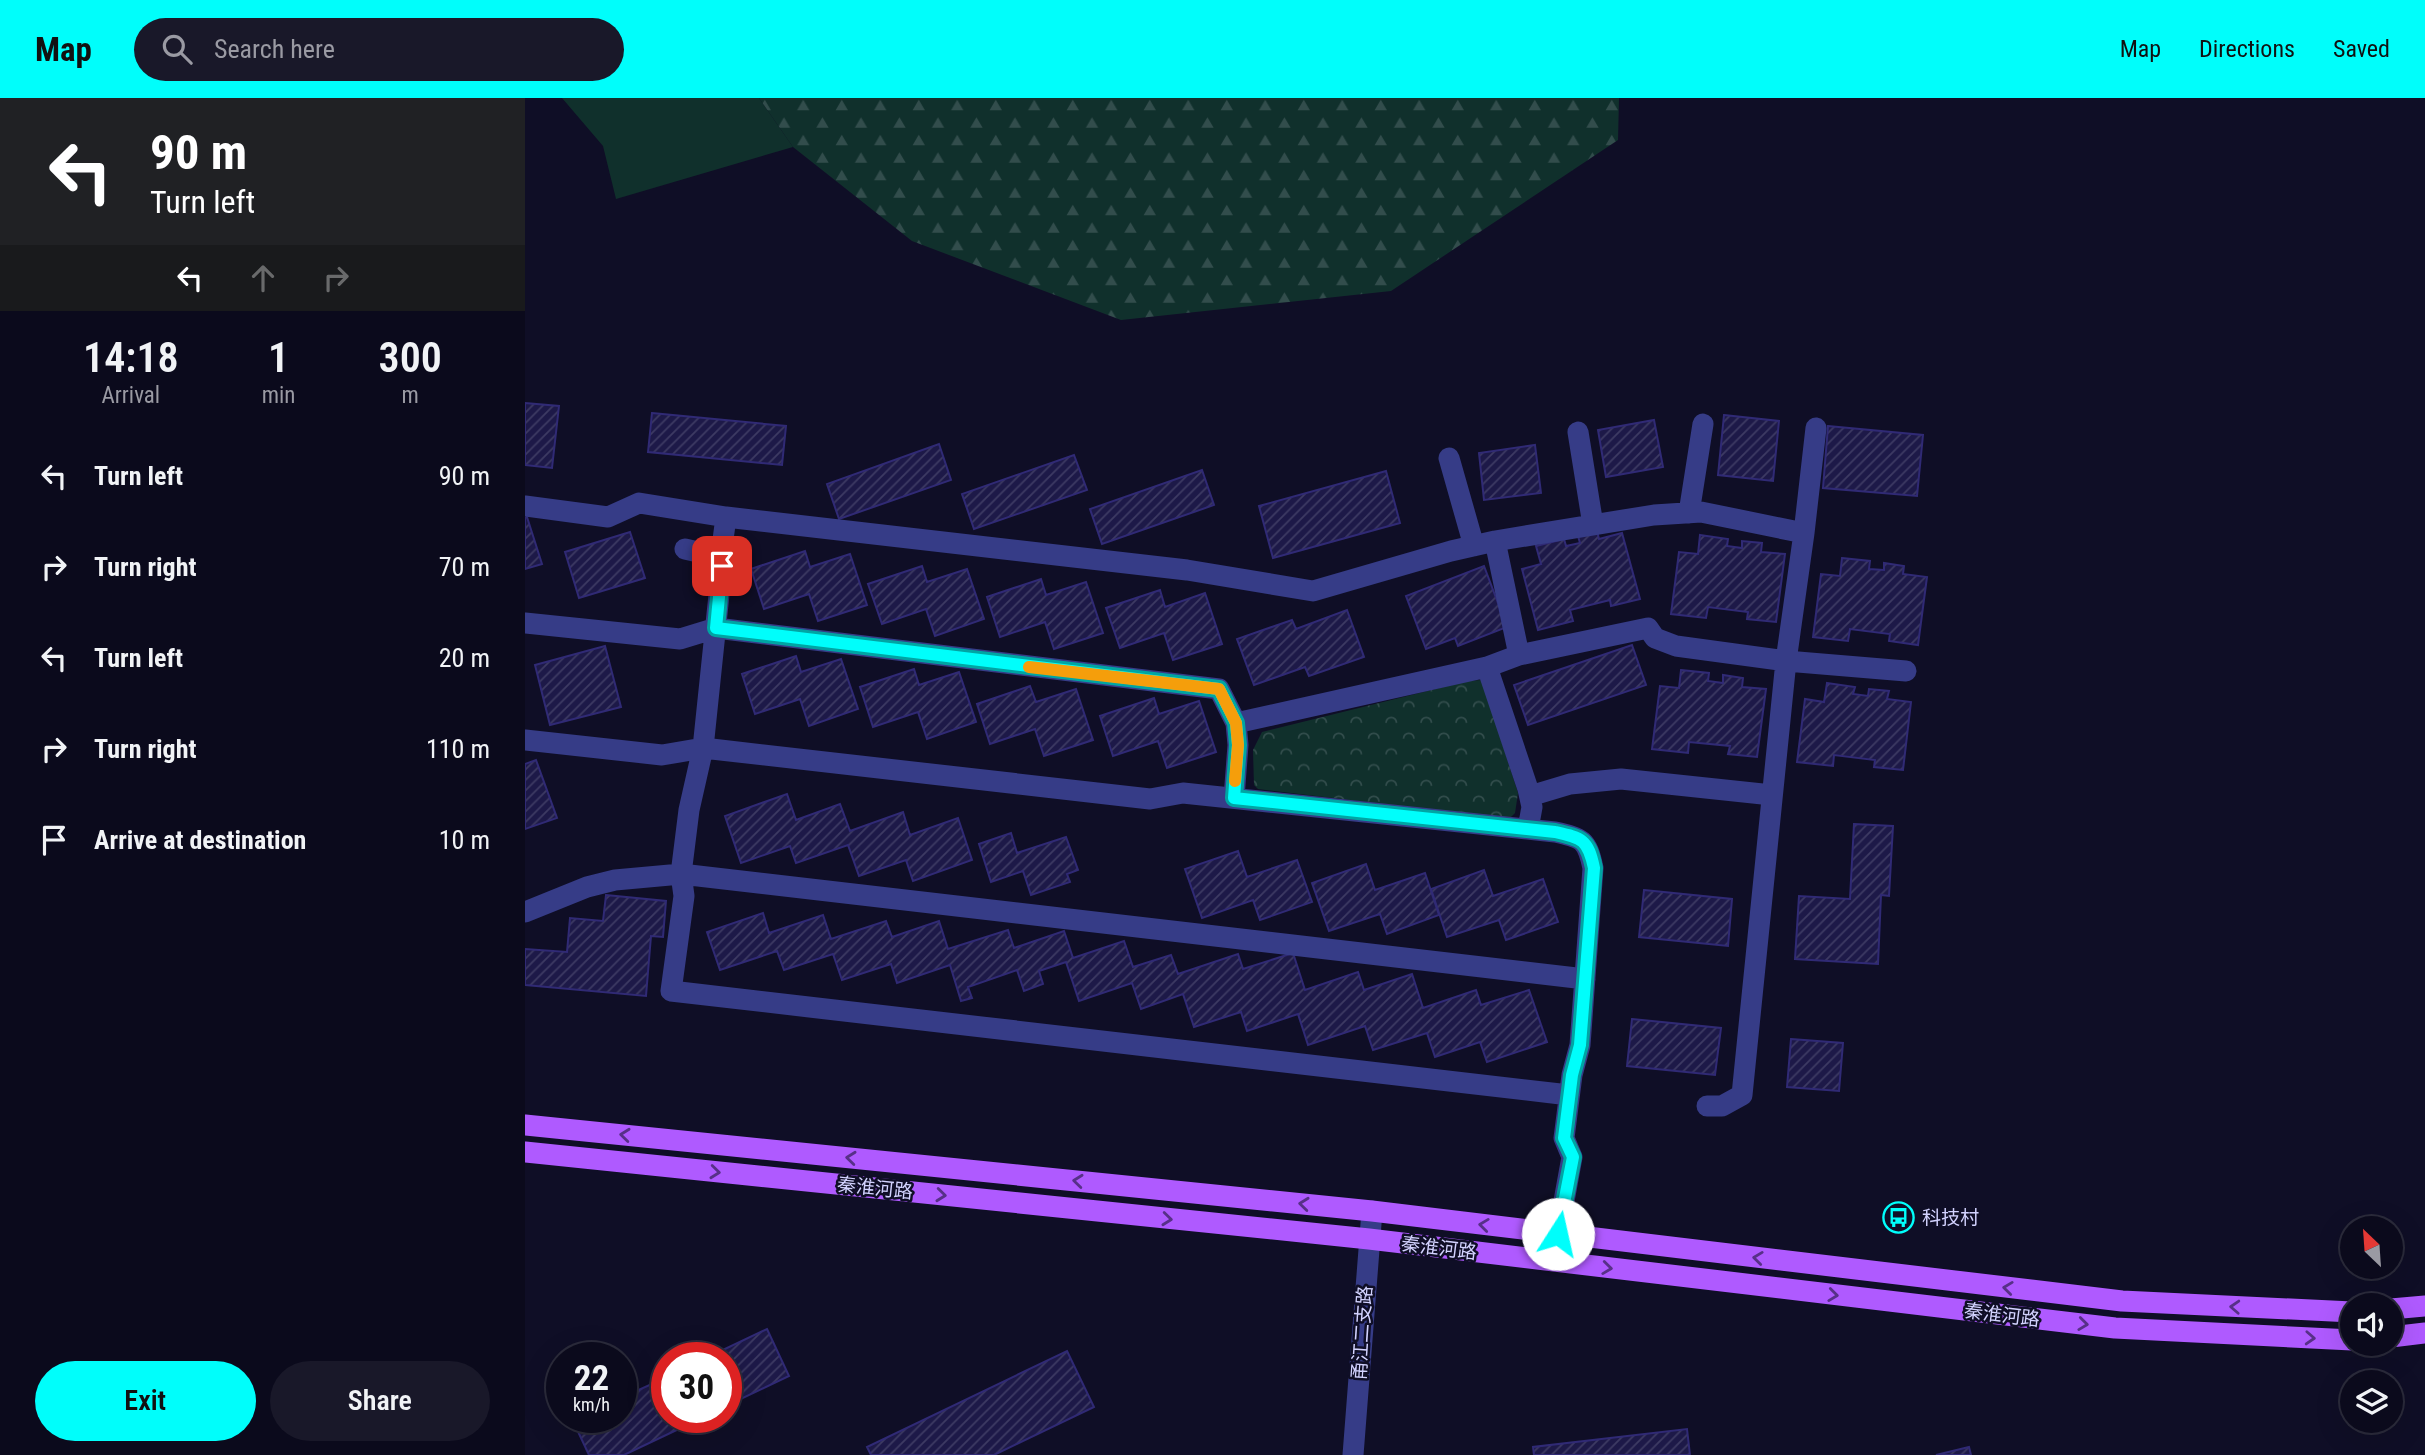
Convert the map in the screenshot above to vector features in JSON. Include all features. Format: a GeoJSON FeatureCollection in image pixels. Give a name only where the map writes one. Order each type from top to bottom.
{"type":"FeatureCollection","features":[{"type":"Feature","properties":{"kind":"main road","name":"秦淮河路"},"geometry":{"type":"LineString","coordinates":[[525,1125],[1372,1211],[2122,1301],[2340,1311]]}},
{"type":"Feature","properties":{"kind":"main road","name":"秦淮河路"},"geometry":{"type":"LineString","coordinates":[[525,1152],[1369,1239],[2115,1328],[2340,1339]]}},
{"type":"Feature","properties":{"kind":"main road"},"geometry":{"type":"LineString","coordinates":[[2403,1308],[2425,1306]]}},
{"type":"Feature","properties":{"kind":"main road"},"geometry":{"type":"LineString","coordinates":[[2403,1335],[2425,1333]]}},
{"type":"Feature","properties":{"kind":"street"},"geometry":{"type":"LineString","coordinates":[[1689,513],[1703,424]]}},
{"type":"Feature","properties":{"kind":"street"},"geometry":{"type":"LineString","coordinates":[[1707,1106],[1722,1106],[1742,1095],[1786,661],[1816,428]]}},
{"type":"Feature","properties":{"kind":"street"},"geometry":{"type":"LineString","coordinates":[[1578,432],[1593,525]]}},
{"type":"Feature","properties":{"kind":"street"},"geometry":{"type":"LineString","coordinates":[[1449,458],[1474,546]]}},
{"type":"Feature","properties":{"kind":"street"},"geometry":{"type":"LineString","coordinates":[[525,506],[608,517],[639,503],[726,517],[1187,570],[1313,591],[1495,541],[1654,515],[1701,512],[1804,533]]}},
{"type":"Feature","properties":{"kind":"street"},"geometry":{"type":"LineString","coordinates":[[726,517],[703,748],[689,810],[681,874],[684,896],[671,991],[1569,1095]]}},
{"type":"Feature","properties":{"kind":"street"},"geometry":{"type":"LineString","coordinates":[[1495,541],[1519,655]]}},
{"type":"Feature","properties":{"kind":"street"},"geometry":{"type":"LineString","coordinates":[[685,549],[721,555]]}},
{"type":"Feature","properties":{"kind":"street"},"geometry":{"type":"LineString","coordinates":[[525,623],[680,639],[716,628],[1219,689],[1236,723],[1238,745],[1234,798]]}},
{"type":"Feature","properties":{"kind":"street"},"geometry":{"type":"LineString","coordinates":[[1236,723],[1487,667],[1519,655],[1649,628],[1655,638],[1676,646],[1786,661],[1906,671]]}},
{"type":"Feature","properties":{"kind":"street"},"geometry":{"type":"LineString","coordinates":[[1487,667],[1530,796],[1532,807],[1528,830]]}},
{"type":"Feature","properties":{"kind":"street"},"geometry":{"type":"LineString","coordinates":[[525,740],[662,755],[703,748],[1150,799],[1183,793],[1578,837],[1590,851],[1594,868],[1580,1045],[1572,1075],[1564,1138],[1573,1157],[1558,1234]]}},
{"type":"Feature","properties":{"kind":"street"},"geometry":{"type":"LineString","coordinates":[[1530,796],[1570,784],[1621,779],[1772,795]]}},
{"type":"Feature","properties":{"kind":"street"},"geometry":{"type":"LineString","coordinates":[[525,912],[587,887],[615,880],[681,874],[1585,979]]}},
{"type":"Feature","properties":{"kind":"street","name":"甬江二支路"},"geometry":{"type":"LineString","coordinates":[[1353,1455],[1372,1211]]}},
{"type":"Feature","properties":{"kind":"green space"},"geometry":{"type":"Polygon","coordinates":[[[562,98],[759,98],[793,147],[616,199],[603,146],[562,98]]]}},
{"type":"Feature","properties":{"kind":"green space"},"geometry":{"type":"Polygon","coordinates":[[[759,98],[1619,98],[1618,140],[1391,291],[1121,320],[912,241],[793,147],[759,98]]]}},
{"type":"Feature","properties":{"kind":"green space"},"geometry":{"type":"Polygon","coordinates":[[[1482,680],[1518,793],[1515,813],[1509,819],[1258,789],[1254,785],[1253,750],[1262,732],[1468,681],[1482,680]]]}},
{"type":"Feature","properties":{"kind":"building"},"geometry":{"type":"Polygon","coordinates":[[[525,403],[559,406],[552,468],[525,465],[525,403]]]}},
{"type":"Feature","properties":{"kind":"building"},"geometry":{"type":"Polygon","coordinates":[[[652,413],[786,426],[782,465],[648,452],[652,413]]]}},
{"type":"Feature","properties":{"kind":"building"},"geometry":{"type":"Polygon","coordinates":[[[1724,415],[1779,421],[1773,481],[1718,475],[1724,415]]]}},
{"type":"Feature","properties":{"kind":"building"},"geometry":{"type":"Polygon","coordinates":[[[1654,420],[1663,467],[1606,477],[1598,430],[1654,420]]]}},
{"type":"Feature","properties":{"kind":"building"},"geometry":{"type":"Polygon","coordinates":[[[1828,426],[1923,435],[1917,496],[1823,488],[1828,426]]]}},
{"type":"Feature","properties":{"kind":"building"},"geometry":{"type":"Polygon","coordinates":[[[939,444],[951,480],[839,519],[827,484],[939,444]]]}},
{"type":"Feature","properties":{"kind":"building"},"geometry":{"type":"Polygon","coordinates":[[[1535,445],[1541,493],[1484,500],[1479,453],[1535,445]]]}},
{"type":"Feature","properties":{"kind":"building"},"geometry":{"type":"Polygon","coordinates":[[[1074,455],[1087,490],[974,529],[962,494],[1074,455]]]}},
{"type":"Feature","properties":{"kind":"building"},"geometry":{"type":"Polygon","coordinates":[[[1202,470],[1214,505],[1102,544],[1090,509],[1202,470]]]}},
{"type":"Feature","properties":{"kind":"building"},"geometry":{"type":"Polygon","coordinates":[[[1386,471],[1400,523],[1273,558],[1259,506],[1386,471]]]}},
{"type":"Feature","properties":{"kind":"building"},"geometry":{"type":"Polygon","coordinates":[[[527,517],[542,564],[525,569],[525,518],[527,517]]]}},
{"type":"Feature","properties":{"kind":"building"},"geometry":{"type":"Polygon","coordinates":[[[1597,531],[1599,539],[1622,533],[1640,599],[1611,606],[1610,600],[1570,610],[1573,621],[1538,630],[1522,569],[1541,564],[1536,546],[1564,539],[1566,546],[1580,543],[1578,536],[1597,531]]]}},
{"type":"Feature","properties":{"kind":"building"},"geometry":{"type":"Polygon","coordinates":[[[630,532],[645,578],[579,598],[565,552],[630,532]]]}},
{"type":"Feature","properties":{"kind":"building"},"geometry":{"type":"Polygon","coordinates":[[[1700,535],[1728,539],[1727,546],[1742,548],[1742,541],[1762,543],[1761,552],[1785,554],[1776,622],[1747,619],[1748,612],[1708,607],[1706,618],[1671,614],[1679,552],[1698,554],[1700,535]]]}},
{"type":"Feature","properties":{"kind":"building"},"geometry":{"type":"Polygon","coordinates":[[[805,551],[810,567],[850,554],[867,605],[818,621],[809,594],[764,609],[751,569],[805,551]]]}},
{"type":"Feature","properties":{"kind":"building"},"geometry":{"type":"Polygon","coordinates":[[[1842,558],[1870,561],[1869,569],[1884,570],[1884,563],[1904,566],[1903,574],[1927,577],[1918,645],[1889,641],[1890,634],[1850,629],[1848,641],[1813,637],[1821,574],[1840,576],[1842,558]]]}},
{"type":"Feature","properties":{"kind":"building"},"geometry":{"type":"Polygon","coordinates":[[[922,566],[927,582],[967,569],[984,619],[935,636],[926,609],[882,624],[868,584],[922,566]]]}},
{"type":"Feature","properties":{"kind":"building"},"geometry":{"type":"Polygon","coordinates":[[[1484,566],[1507,627],[1458,646],[1455,638],[1426,649],[1406,596],[1484,566]]]}},
{"type":"Feature","properties":{"kind":"building"},"geometry":{"type":"Polygon","coordinates":[[[1041,579],[1046,595],[1086,582],[1103,633],[1054,649],[1045,622],[1000,637],[987,597],[1041,579]]]}},
{"type":"Feature","properties":{"kind":"building"},"geometry":{"type":"Polygon","coordinates":[[[1160,590],[1165,607],[1205,593],[1222,644],[1173,660],[1164,633],[1120,648],[1106,608],[1160,590]]]}},
{"type":"Feature","properties":{"kind":"building"},"geometry":{"type":"Polygon","coordinates":[[[1347,610],[1364,657],[1309,676],[1305,667],[1254,685],[1237,639],[1292,620],[1296,629],[1347,610]]]}},
{"type":"Feature","properties":{"kind":"building"},"geometry":{"type":"Polygon","coordinates":[[[1632,645],[1646,685],[1528,725],[1514,685],[1632,645]]]}},
{"type":"Feature","properties":{"kind":"building"},"geometry":{"type":"Polygon","coordinates":[[[605,646],[621,707],[550,725],[535,665],[605,646]]]}},
{"type":"Feature","properties":{"kind":"building"},"geometry":{"type":"Polygon","coordinates":[[[796,656],[801,672],[841,659],[858,709],[809,726],[800,699],[755,714],[742,674],[796,656]]]}},
{"type":"Feature","properties":{"kind":"building"},"geometry":{"type":"Polygon","coordinates":[[[914,669],[919,685],[959,672],[976,722],[927,739],[918,712],[873,727],[860,687],[914,669]]]}},
{"type":"Feature","properties":{"kind":"building"},"geometry":{"type":"Polygon","coordinates":[[[1681,670],[1709,673],[1708,681],[1723,683],[1723,675],[1743,678],[1742,687],[1766,689],[1757,757],[1728,754],[1730,746],[1689,742],[1688,753],[1652,749],[1660,686],[1679,688],[1681,670]]]}},
{"type":"Feature","properties":{"kind":"building"},"geometry":{"type":"Polygon","coordinates":[[[1827,683],[1855,687],[1853,694],[1868,696],[1869,689],[1889,691],[1887,699],[1911,702],[1903,770],[1874,767],[1875,760],[1834,755],[1833,766],[1797,762],[1805,699],[1824,702],[1827,683]]]}},
{"type":"Feature","properties":{"kind":"building"},"geometry":{"type":"Polygon","coordinates":[[[1030,686],[1036,702],[1076,689],[1093,740],[1044,756],[1035,729],[990,744],[977,704],[1030,686]]]}},
{"type":"Feature","properties":{"kind":"building"},"geometry":{"type":"Polygon","coordinates":[[[1154,698],[1159,714],[1199,701],[1216,752],[1167,768],[1158,741],[1113,756],[1100,716],[1154,698]]]}},
{"type":"Feature","properties":{"kind":"building"},"geometry":{"type":"Polygon","coordinates":[[[536,760],[557,818],[525,829],[525,764],[536,760]]]}},
{"type":"Feature","properties":{"kind":"building"},"geometry":{"type":"Polygon","coordinates":[[[787,794],[796,820],[840,804],[850,831],[903,812],[910,835],[958,818],[972,860],[913,881],[906,860],[859,876],[848,845],[796,863],[790,846],[741,863],[725,816],[787,794]]]}},
{"type":"Feature","properties":{"kind":"building"},"geometry":{"type":"Polygon","coordinates":[[[1854,824],[1893,826],[1889,896],[1881,895],[1878,964],[1795,959],[1799,896],[1850,899],[1854,824]]]}},
{"type":"Feature","properties":{"kind":"building"},"geometry":{"type":"Polygon","coordinates":[[[1011,833],[1017,853],[1066,837],[1078,870],[1067,874],[1070,882],[1031,895],[1023,871],[991,882],[979,844],[1011,833]]]}},
{"type":"Feature","properties":{"kind":"building"},"geometry":{"type":"Polygon","coordinates":[[[1238,851],[1247,877],[1297,860],[1312,902],[1260,920],[1253,900],[1202,918],[1185,869],[1238,851]]]}},
{"type":"Feature","properties":{"kind":"building"},"geometry":{"type":"Polygon","coordinates":[[[1366,864],[1375,890],[1425,873],[1439,915],[1387,934],[1380,914],[1329,931],[1312,883],[1366,864]]]}},
{"type":"Feature","properties":{"kind":"building"},"geometry":{"type":"Polygon","coordinates":[[[1484,870],[1493,896],[1543,879],[1558,922],[1506,940],[1499,920],[1447,937],[1431,889],[1484,870]]]}},
{"type":"Feature","properties":{"kind":"building"},"geometry":{"type":"Polygon","coordinates":[[[1644,890],[1732,899],[1728,946],[1639,937],[1644,890]]]}},
{"type":"Feature","properties":{"kind":"building"},"geometry":{"type":"Polygon","coordinates":[[[606,895],[666,901],[663,937],[651,936],[646,996],[525,985],[525,949],[567,952],[570,918],[603,921],[606,895]]]}},
{"type":"Feature","properties":{"kind":"building"},"geometry":{"type":"Polygon","coordinates":[[[763,913],[769,933],[823,915],[831,939],[886,921],[892,937],[939,921],[948,949],[1008,930],[1014,948],[1064,931],[1073,958],[1124,941],[1133,967],[1171,955],[1178,974],[1238,954],[1243,969],[1293,953],[1305,990],[1358,972],[1364,990],[1412,974],[1423,1008],[1476,990],[1481,1005],[1529,990],[1547,1042],[1487,1062],[1480,1042],[1435,1057],[1427,1033],[1373,1050],[1365,1026],[1308,1045],[1298,1014],[1247,1031],[1241,1012],[1194,1027],[1183,994],[1141,1009],[1132,983],[1079,1001],[1066,962],[1039,971],[1043,984],[1024,991],[1017,970],[968,987],[972,998],[961,1001],[950,965],[897,983],[891,964],[842,980],[833,954],[784,970],[777,951],[720,970],[707,932],[763,913]]]}},
{"type":"Feature","properties":{"kind":"building"},"geometry":{"type":"Polygon","coordinates":[[[1632,1019],[1721,1028],[1715,1075],[1627,1066],[1632,1019]]]}},
{"type":"Feature","properties":{"kind":"building"},"geometry":{"type":"Polygon","coordinates":[[[1791,1039],[1843,1043],[1839,1091],[1787,1087],[1791,1039]]]}},
{"type":"Feature","properties":{"kind":"building"},"geometry":{"type":"Polygon","coordinates":[[[767,1329],[789,1376],[742,1398],[742,1342],[740,1342],[767,1329]]]}},
{"type":"Feature","properties":{"kind":"building"},"geometry":{"type":"Polygon","coordinates":[[[1067,1351],[1094,1407],[994,1455],[871,1455],[867,1447],[1067,1351]]]}},
{"type":"Feature","properties":{"kind":"building"},"geometry":{"type":"Polygon","coordinates":[[[651,1384],[651,1433],[670,1433],[624,1455],[589,1455],[579,1433],[637,1433],[637,1391],[651,1384]]]}},
{"type":"Feature","properties":{"kind":"building"},"geometry":{"type":"Polygon","coordinates":[[[1687,1429],[1690,1455],[1534,1455],[1533,1447],[1687,1429]]]}},
{"type":"Feature","properties":{"kind":"building"},"geometry":{"type":"Polygon","coordinates":[[[1969,1447],[1971,1455],[1936,1455],[1969,1447]]]}},
{"type":"Feature","properties":{"kind":"slow traffic"},"geometry":{"type":"LineString","coordinates":[[1029,667],[1219,689],[1236,723],[1238,745],[1235,781]]}},
{"type":"Feature","properties":{"kind":"place","name":"科技村"},"geometry":{"type":"Point","coordinates":[1899,1217]}},
{"type":"Feature","properties":{"kind":"route"},"geometry":{"type":"LineString","coordinates":[[722,566],[716,628],[1219,689],[1236,723],[1238,745],[1234,798],[1555,832],[1578,837],[1590,851],[1594,868],[1580,1045],[1572,1075],[1564,1138],[1573,1157],[1558,1234]]}}]}
